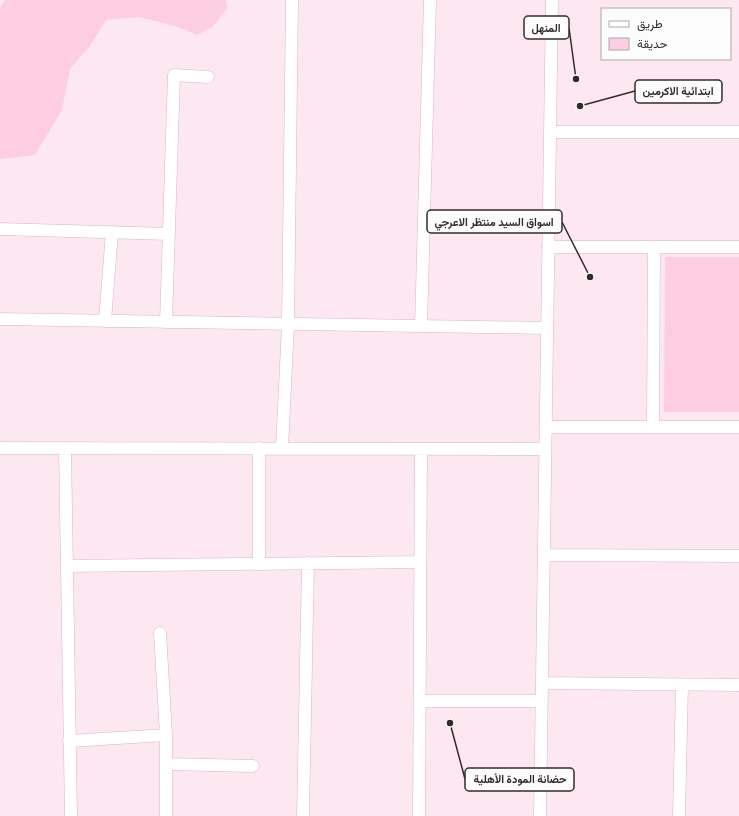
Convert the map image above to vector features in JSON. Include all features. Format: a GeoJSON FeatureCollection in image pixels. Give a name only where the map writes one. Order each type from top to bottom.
{"type":"FeatureCollection","features":[{"type":"Feature","properties":{"kind":"street"},"geometry":{"type":"LineString","coordinates":[[282,448],[288,324],[292,0]]}},
{"type":"Feature","properties":{"kind":"street"},"geometry":{"type":"LineString","coordinates":[[421,326],[430,0]]}},
{"type":"Feature","properties":{"kind":"street"},"geometry":{"type":"LineString","coordinates":[[540,816],[552,0]]}},
{"type":"Feature","properties":{"kind":"street"},"geometry":{"type":"LineString","coordinates":[[166,322],[174,75],[208,76]]}},
{"type":"Feature","properties":{"kind":"street"},"geometry":{"type":"LineString","coordinates":[[550,132],[739,132]]}},
{"type":"Feature","properties":{"kind":"street"},"geometry":{"type":"LineString","coordinates":[[0,229],[169,234]]}},
{"type":"Feature","properties":{"kind":"street"},"geometry":{"type":"LineString","coordinates":[[105,321],[112,232]]}},
{"type":"Feature","properties":{"kind":"street"},"geometry":{"type":"LineString","coordinates":[[548,247],[739,247]]}},
{"type":"Feature","properties":{"kind":"street"},"geometry":{"type":"LineString","coordinates":[[654,247],[654,427]]}},
{"type":"Feature","properties":{"kind":"street"},"geometry":{"type":"LineString","coordinates":[[0,319],[547,328]]}},
{"type":"Feature","properties":{"kind":"street"},"geometry":{"type":"LineString","coordinates":[[546,427],[739,427]]}},
{"type":"Feature","properties":{"kind":"street"},"geometry":{"type":"LineString","coordinates":[[0,448],[545,449]]}},
{"type":"Feature","properties":{"kind":"street"},"geometry":{"type":"LineString","coordinates":[[65,448],[71,816]]}},
{"type":"Feature","properties":{"kind":"street"},"geometry":{"type":"LineString","coordinates":[[259,448],[259,563]]}},
{"type":"Feature","properties":{"kind":"street"},"geometry":{"type":"LineString","coordinates":[[419,816],[421,449]]}},
{"type":"Feature","properties":{"kind":"street"},"geometry":{"type":"LineString","coordinates":[[544,555],[739,556]]}},
{"type":"Feature","properties":{"kind":"street"},"geometry":{"type":"LineString","coordinates":[[67,566],[420,562]]}},
{"type":"Feature","properties":{"kind":"street"},"geometry":{"type":"LineString","coordinates":[[303,816],[308,563]]}},
{"type":"Feature","properties":{"kind":"street"},"geometry":{"type":"LineString","coordinates":[[160,633],[166,735],[166,816]]}},
{"type":"Feature","properties":{"kind":"street"},"geometry":{"type":"LineString","coordinates":[[542,683],[739,685]]}},
{"type":"Feature","properties":{"kind":"street"},"geometry":{"type":"LineString","coordinates":[[679,816],[682,685]]}},
{"type":"Feature","properties":{"kind":"street"},"geometry":{"type":"LineString","coordinates":[[420,701],[542,701]]}},
{"type":"Feature","properties":{"kind":"street"},"geometry":{"type":"LineString","coordinates":[[70,740],[166,735]]}},
{"type":"Feature","properties":{"kind":"street"},"geometry":{"type":"LineString","coordinates":[[166,764],[253,766]]}},
{"type":"Feature","properties":{"kind":"green space"},"geometry":{"type":"Polygon","coordinates":[[[5,0],[226,0],[227,8],[213,27],[197,35],[178,27],[139,17],[106,20],[90,46],[70,69],[62,110],[35,155],[0,159],[0,8],[5,0]]]}},
{"type":"Feature","properties":{"kind":"green space"},"geometry":{"type":"Polygon","coordinates":[[[665,257],[739,257],[739,412],[664,412],[665,257]]]}},
{"type":"Feature","properties":{"kind":"place","name":"المنهل"},"geometry":{"type":"Point","coordinates":[576,79]}},
{"type":"Feature","properties":{"kind":"place","name":"ابتدائية الاكرمين"},"geometry":{"type":"Point","coordinates":[580,106]}},
{"type":"Feature","properties":{"kind":"place","name":"اسواق السيد منتظر الاعرجي"},"geometry":{"type":"Point","coordinates":[590,277]}},
{"type":"Feature","properties":{"kind":"place","name":"حضانة المودة الأهلية"},"geometry":{"type":"Point","coordinates":[450,723]}}]}
